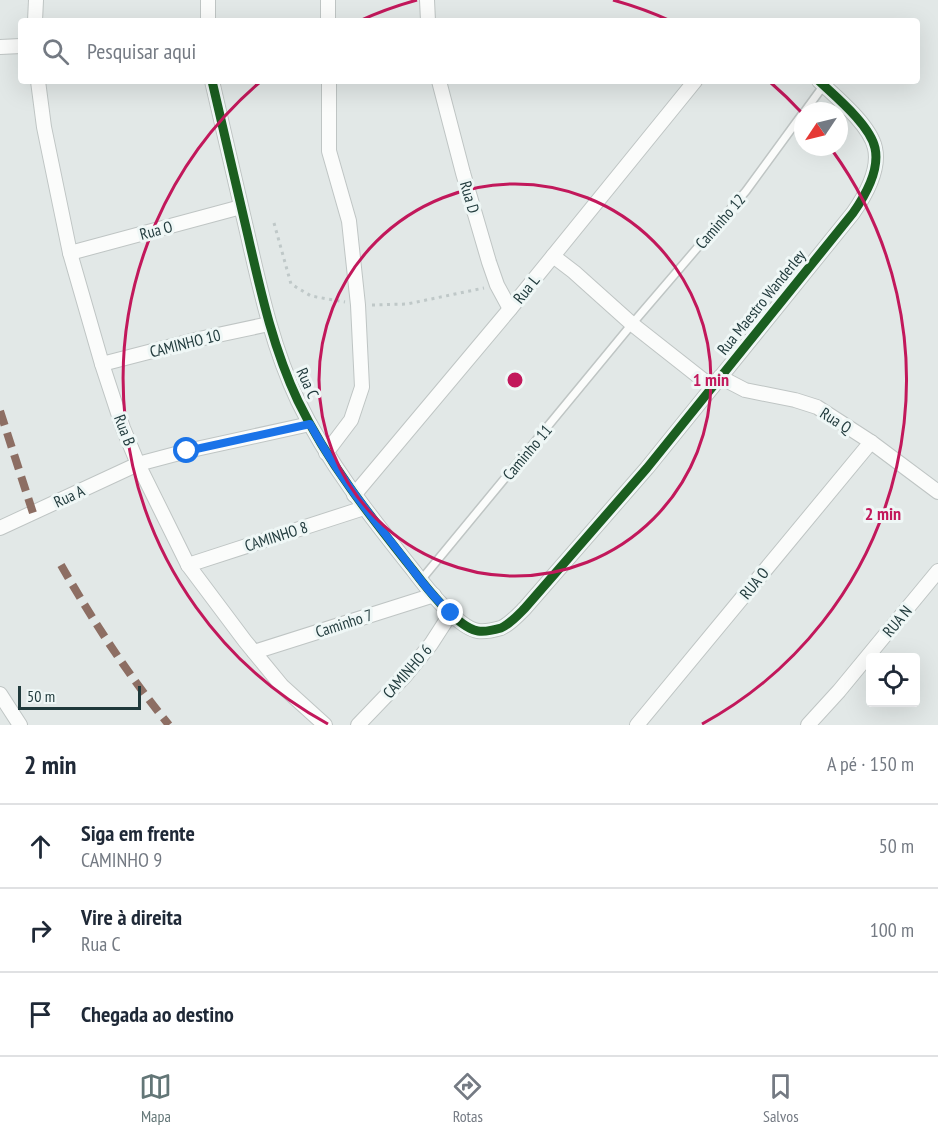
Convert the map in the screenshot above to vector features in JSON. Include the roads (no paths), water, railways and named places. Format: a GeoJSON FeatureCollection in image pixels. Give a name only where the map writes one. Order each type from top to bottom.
{"type":"FeatureCollection","features":[{"type":"Feature","properties":{"kind":"street"},"geometry":{"type":"LineString","coordinates":[[35,18],[36,0]]}},
{"type":"Feature","properties":{"kind":"street"},"geometry":{"type":"LineString","coordinates":[[208,0],[208,18]]}},
{"type":"Feature","properties":{"kind":"street"},"geometry":{"type":"LineString","coordinates":[[328,0],[328,18]]}},
{"type":"Feature","properties":{"kind":"street"},"geometry":{"type":"LineString","coordinates":[[427,0],[428,18]]}},
{"type":"Feature","properties":{"kind":"street"},"geometry":{"type":"LineString","coordinates":[[0,47],[18,46]]}},
{"type":"Feature","properties":{"kind":"street","name":"Rua B"},"geometry":{"type":"LineString","coordinates":[[38,84],[44,128],[70,253],[102,364],[123,428],[138,464],[188,566],[282,686],[325,725]]}},
{"type":"Feature","properties":{"kind":"street","name":"Rua C"},"geometry":{"type":"LineString","coordinates":[[213,84],[269,324],[290,381],[310,424],[354,495],[421,580],[466,626],[477,631],[489,631]]}},
{"type":"Feature","properties":{"kind":"street"},"geometry":{"type":"LineString","coordinates":[[326,453],[351,420],[363,387],[358,305],[349,221],[329,151],[329,84]]}},
{"type":"Feature","properties":{"kind":"street","name":"Rua D"},"geometry":{"type":"LineString","coordinates":[[440,84],[489,262],[497,285],[510,309]]}},
{"type":"Feature","properties":{"kind":"street","name":"Rua L"},"geometry":{"type":"LineString","coordinates":[[354,495],[510,309],[693,84]]}},
{"type":"Feature","properties":{"kind":"street","name":"Rua Maestro Wanderley"},"geometry":{"type":"LineString","coordinates":[[489,631],[502,628],[525,608],[647,468],[865,196],[876,165],[875,148],[867,130],[854,113],[822,84]]}},
{"type":"Feature","properties":{"kind":"street","name":"Rua O"},"geometry":{"type":"LineString","coordinates":[[70,253],[241,207]]}},
{"type":"Feature","properties":{"kind":"street","name":"Rua Q"},"geometry":{"type":"LineString","coordinates":[[553,256],[632,324],[716,382],[817,407],[871,442],[938,492]]}},
{"type":"Feature","properties":{"kind":"street","name":"CAMINHO 10"},"geometry":{"type":"LineString","coordinates":[[102,364],[269,324]]}},
{"type":"Feature","properties":{"kind":"street","name":"Rua A"},"geometry":{"type":"LineString","coordinates":[[0,528],[138,464],[310,424]]}},
{"type":"Feature","properties":{"kind":"street","name":"RUA O"},"geometry":{"type":"LineString","coordinates":[[637,725],[871,442]]}},
{"type":"Feature","properties":{"kind":"street","name":"CAMINHO 8"},"geometry":{"type":"LineString","coordinates":[[188,566],[364,508]]}},
{"type":"Feature","properties":{"kind":"street","name":"RUA N"},"geometry":{"type":"LineString","coordinates":[[808,725],[938,571]]}},
{"type":"Feature","properties":{"kind":"street","name":"Caminho 7"},"geometry":{"type":"LineString","coordinates":[[254,652],[434,595]]}},
{"type":"Feature","properties":{"kind":"street","name":"CAMINHO 6"},"geometry":{"type":"LineString","coordinates":[[358,725],[405,676],[431,644],[451,613]]}},
{"type":"Feature","properties":{"kind":"street"},"geometry":{"type":"LineString","coordinates":[[0,694],[20,725]]}},
{"type":"Feature","properties":{"kind":"lane","name":"Caminho 12"},"geometry":{"type":"LineString","coordinates":[[810,102],[820,84]]}},
{"type":"Feature","properties":{"kind":"lane","name":"Caminho 12"},"geometry":{"type":"LineString","coordinates":[[632,324],[746,191],[794,126]]}},
{"type":"Feature","properties":{"kind":"lane","name":"Caminho 11"},"geometry":{"type":"LineString","coordinates":[[421,580],[632,324]]}}]}
